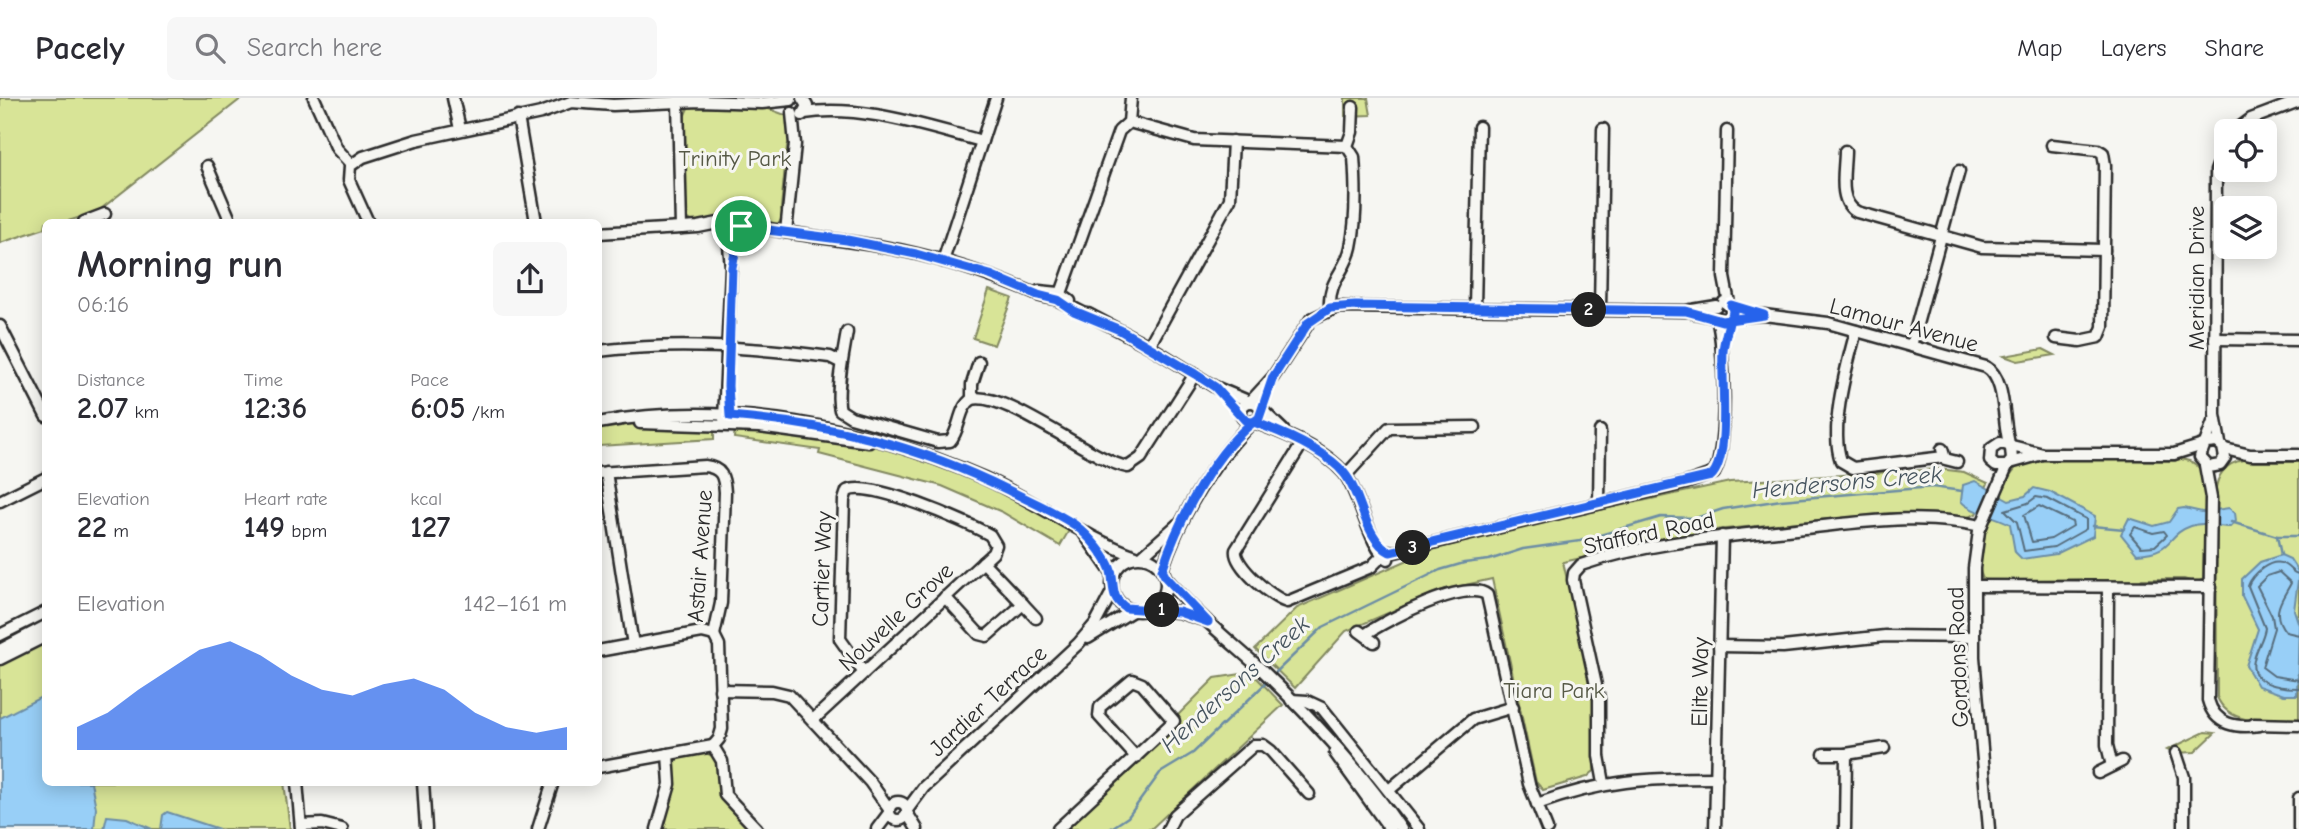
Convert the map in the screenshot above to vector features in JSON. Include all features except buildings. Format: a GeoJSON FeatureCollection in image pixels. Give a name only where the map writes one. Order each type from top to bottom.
{"type":"FeatureCollection","features":[{"type":"Feature","properties":{"kind":"street"},"geometry":{"type":"LineString","coordinates":[[314,98],[337,149],[351,164]]}},
{"type":"Feature","properties":{"kind":"street"},"geometry":{"type":"LineString","coordinates":[[453,98],[460,129]]}},
{"type":"Feature","properties":{"kind":"street"},"geometry":{"type":"LineString","coordinates":[[943,261],[996,98]]}},
{"type":"Feature","properties":{"kind":"street"},"geometry":{"type":"LineString","coordinates":[[1060,296],[1119,131],[1129,122],[1131,98]]}},
{"type":"Feature","properties":{"kind":"street"},"geometry":{"type":"LineString","coordinates":[[351,164],[389,148],[460,129],[541,113],[573,102],[613,105],[678,101],[762,103],[798,99],[837,111],[982,141]]}},
{"type":"Feature","properties":{"kind":"street"},"geometry":{"type":"LineString","coordinates":[[786,232],[798,99]]}},
{"type":"Feature","properties":{"kind":"street"},"geometry":{"type":"LineString","coordinates":[[797,113],[798,99]]}},
{"type":"Feature","properties":{"kind":"street"},"geometry":{"type":"LineString","coordinates":[[678,101],[681,228]]}},
{"type":"Feature","properties":{"kind":"street"},"geometry":{"type":"LineString","coordinates":[[2253,119],[2299,101]]}},
{"type":"Feature","properties":{"kind":"street"},"geometry":{"type":"LineString","coordinates":[[762,103],[797,113],[837,111]]}},
{"type":"Feature","properties":{"kind":"street"},"geometry":{"type":"LineString","coordinates":[[1347,146],[1352,132],[1353,107]]}},
{"type":"Feature","properties":{"kind":"street"},"geometry":{"type":"LineString","coordinates":[[518,117],[535,219]]}},
{"type":"Feature","properties":{"kind":"street"},"geometry":{"type":"LineString","coordinates":[[1129,122],[1185,138],[1347,146]]}},
{"type":"Feature","properties":{"kind":"street"},"geometry":{"type":"LineString","coordinates":[[1475,307],[1479,127]]}},
{"type":"Feature","properties":{"kind":"street"},"geometry":{"type":"LineString","coordinates":[[1600,310],[1603,129]]}},
{"type":"Feature","properties":{"kind":"street"},"geometry":{"type":"LineString","coordinates":[[1302,444],[1235,556],[1242,567],[1278,599],[1287,602],[1371,567],[1385,554],[1717,475],[1722,447],[1723,350],[1717,305],[1724,277],[1727,131]]}},
{"type":"Feature","properties":{"kind":"street"},"geometry":{"type":"LineString","coordinates":[[1149,346],[1230,200],[1233,141]]}},
{"type":"Feature","properties":{"kind":"street"},"geometry":{"type":"LineString","coordinates":[[2052,145],[2093,149],[2103,153],[2102,333],[2090,340],[2056,338]]}},
{"type":"Feature","properties":{"kind":"street"},"geometry":{"type":"LineString","coordinates":[[1334,307],[1332,285],[1349,255],[1353,238],[1354,157],[1347,146]]}},
{"type":"Feature","properties":{"kind":"street"},"geometry":{"type":"LineString","coordinates":[[1845,151],[1845,198],[1852,210],[1998,249],[2104,250]]}},
{"type":"Feature","properties":{"kind":"street"},"geometry":{"type":"LineString","coordinates":[[351,164],[349,180],[367,219]]}},
{"type":"Feature","properties":{"kind":"street"},"geometry":{"type":"LineString","coordinates":[[207,166],[231,219]]}},
{"type":"Feature","properties":{"kind":"street"},"geometry":{"type":"LineString","coordinates":[[1911,346],[1959,171]]}},
{"type":"Feature","properties":{"kind":"street","name":"Meridian Drive"},"geometry":{"type":"LineString","coordinates":[[2211,503],[2222,464],[2222,446],[2215,415],[2216,182]]}},
{"type":"Feature","properties":{"kind":"street"},"geometry":{"type":"LineString","coordinates":[[602,233],[698,227],[786,232],[869,244],[943,261],[1025,288],[1038,295],[1060,296],[1074,311],[1091,316],[1149,346],[1215,387],[1261,408],[1288,435],[1346,475],[1385,554]]}},
{"type":"Feature","properties":{"kind":"street"},"geometry":{"type":"LineString","coordinates":[[727,420],[733,230]]}},
{"type":"Feature","properties":{"kind":"street"},"geometry":{"type":"LineString","coordinates":[[1723,350],[1731,318],[1724,277]]}},
{"type":"Feature","properties":{"kind":"street"},"geometry":{"type":"LineString","coordinates":[[1229,446],[1259,418],[1273,377],[1308,323],[1334,307],[1686,311],[1730,304]]}},
{"type":"Feature","properties":{"kind":"street","name":"Lamour Avenue"},"geometry":{"type":"LineString","coordinates":[[1730,304],[1764,315]]}},
{"type":"Feature","properties":{"kind":"street"},"geometry":{"type":"LineString","coordinates":[[1686,311],[1717,318]]}},
{"type":"Feature","properties":{"kind":"street","name":"Lamour Avenue"},"geometry":{"type":"LineString","coordinates":[[1717,318],[1764,315],[1811,320],[1991,370],[2001,384],[2001,409],[1993,446]]}},
{"type":"Feature","properties":{"kind":"street"},"geometry":{"type":"LineString","coordinates":[[0,327],[42,408]]}},
{"type":"Feature","properties":{"kind":"street"},"geometry":{"type":"LineString","coordinates":[[1856,331],[1840,391],[1841,461],[1853,468],[1943,453],[1956,462]]}},
{"type":"Feature","properties":{"kind":"street"},"geometry":{"type":"LineString","coordinates":[[847,332],[840,362],[842,374],[838,406],[843,414],[938,442],[953,438],[964,406],[972,399],[986,399],[1128,467],[1141,458],[1195,374]]}},
{"type":"Feature","properties":{"kind":"street"},"geometry":{"type":"LineString","coordinates":[[2215,339],[2299,340]]}},
{"type":"Feature","properties":{"kind":"street"},"geometry":{"type":"LineString","coordinates":[[602,351],[667,346],[729,346],[830,357],[840,362]]}},
{"type":"Feature","properties":{"kind":"street"},"geometry":{"type":"LineString","coordinates":[[972,399],[972,384],[979,362]]}},
{"type":"Feature","properties":{"kind":"street"},"geometry":{"type":"LineString","coordinates":[[1149,609],[1161,600],[1164,574],[1181,521],[1229,446],[1249,401],[1273,377]]}},
{"type":"Feature","properties":{"kind":"street"},"geometry":{"type":"LineString","coordinates":[[1215,387],[1241,414],[1253,422],[1288,435]]}},
{"type":"Feature","properties":{"kind":"street","name":"Lamour Avenue"},"geometry":{"type":"LineString","coordinates":[[2001,409],[2010,448]]}},
{"type":"Feature","properties":{"kind":"street","name":"Meridian Drive"},"geometry":{"type":"LineString","coordinates":[[2211,503],[2199,453],[2215,415]]}},
{"type":"Feature","properties":{"kind":"street"},"geometry":{"type":"LineString","coordinates":[[602,423],[727,420],[907,449],[984,478],[1076,526],[1157,563],[1208,622],[1276,684],[1357,771],[1393,828]]}},
{"type":"Feature","properties":{"kind":"street"},"geometry":{"type":"LineString","coordinates":[[1346,475],[1389,428],[1475,426]]}},
{"type":"Feature","properties":{"kind":"street"},"geometry":{"type":"LineString","coordinates":[[1599,503],[1600,431]]}},
{"type":"Feature","properties":{"kind":"street"},"geometry":{"type":"LineString","coordinates":[[2043,454],[2009,464],[1993,464],[1989,457],[1993,446],[2000,443],[2010,448],[2043,454],[2174,454],[2203,463],[2222,464],[2250,455]]}},
{"type":"Feature","properties":{"kind":"street"},"geometry":{"type":"LineString","coordinates":[[2174,454],[2205,444],[2250,455],[2299,455]]}},
{"type":"Feature","properties":{"kind":"street"},"geometry":{"type":"LineString","coordinates":[[2009,464],[2010,448]]}},
{"type":"Feature","properties":{"kind":"street","name":"Gordons Road"},"geometry":{"type":"LineString","coordinates":[[1993,464],[1996,487]]}},
{"type":"Feature","properties":{"kind":"street","name":"Gordons Road"},"geometry":{"type":"LineString","coordinates":[[1989,829],[1974,637],[1973,586],[1982,525],[1996,487],[2009,464]]}},
{"type":"Feature","properties":{"kind":"street","name":"Astair Avenue"},"geometry":{"type":"LineString","coordinates":[[602,472],[705,466],[715,468],[722,474],[725,492],[721,603],[714,635],[719,645],[722,729],[713,746]]}},
{"type":"Feature","properties":{"kind":"street"},"geometry":{"type":"LineString","coordinates":[[602,472],[633,645]]}},
{"type":"Feature","properties":{"kind":"street"},"geometry":{"type":"LineString","coordinates":[[0,501],[42,480]]}},
{"type":"Feature","properties":{"kind":"street","name":"Cartier Way"},"geometry":{"type":"LineString","coordinates":[[864,673],[840,639],[844,500],[847,491],[862,488],[904,500],[960,521],[994,539]]}},
{"type":"Feature","properties":{"kind":"street"},"geometry":{"type":"LineString","coordinates":[[2211,503],[2210,676],[2216,705],[2224,715],[2234,721],[2260,725],[2299,725]]}},
{"type":"Feature","properties":{"kind":"street","name":"Stafford Road"},"geometry":{"type":"LineString","coordinates":[[1604,783],[1599,756],[1600,699],[1574,585],[1574,573],[1586,564],[1692,539],[1722,536],[1891,520],[1948,520],[1982,525]]}},
{"type":"Feature","properties":{"kind":"street"},"geometry":{"type":"LineString","coordinates":[[1181,521],[1139,556],[1121,562],[1113,575],[1112,592],[1120,604],[1132,611],[1149,609],[1179,612],[1208,622]]}},
{"type":"Feature","properties":{"kind":"street"},"geometry":{"type":"LineString","coordinates":[[1076,526],[1093,544],[1113,575]]}},
{"type":"Feature","properties":{"kind":"street","name":"Elite Way"},"geometry":{"type":"LineString","coordinates":[[1716,829],[1722,536]]}},
{"type":"Feature","properties":{"kind":"street","name":"Nouvelle Grove"},"geometry":{"type":"LineString","coordinates":[[813,720],[995,551],[994,539]]}},
{"type":"Feature","properties":{"kind":"street"},"geometry":{"type":"LineString","coordinates":[[983,562],[1036,618]]}},
{"type":"Feature","properties":{"kind":"street"},"geometry":{"type":"LineString","coordinates":[[1973,586],[2211,587]]}},
{"type":"Feature","properties":{"kind":"street"},"geometry":{"type":"LineString","coordinates":[[2108,587],[2107,745],[2112,766]]}},
{"type":"Feature","properties":{"kind":"street"},"geometry":{"type":"LineString","coordinates":[[1374,642],[1362,632],[1445,596],[1473,590],[1483,592],[1491,607],[1527,777],[1547,829]]}},
{"type":"Feature","properties":{"kind":"street","name":"Jardier Terrace"},"geometry":{"type":"LineString","coordinates":[[877,829],[1078,644],[1095,624],[1112,592]]}},
{"type":"Feature","properties":{"kind":"street"},"geometry":{"type":"LineString","coordinates":[[945,597],[984,636],[993,632],[1023,604]]}},
{"type":"Feature","properties":{"kind":"street","name":"Jardier Terrace"},"geometry":{"type":"LineString","coordinates":[[1078,644],[1132,611]]}},
{"type":"Feature","properties":{"kind":"street"},"geometry":{"type":"LineString","coordinates":[[0,635],[42,614]]}},
{"type":"Feature","properties":{"kind":"street"},"geometry":{"type":"LineString","coordinates":[[0,650],[42,628]]}},
{"type":"Feature","properties":{"kind":"street"},"geometry":{"type":"LineString","coordinates":[[602,650],[702,632],[714,635]]}},
{"type":"Feature","properties":{"kind":"street"},"geometry":{"type":"LineString","coordinates":[[1719,646],[1774,647],[1885,636],[1974,637]]}},
{"type":"Feature","properties":{"kind":"street"},"geometry":{"type":"LineString","coordinates":[[0,659],[42,638]]}},
{"type":"Feature","properties":{"kind":"street"},"geometry":{"type":"LineString","coordinates":[[1058,829],[1136,757],[1174,721],[1135,680],[1130,680],[1100,707],[1100,719],[1136,757]]}},
{"type":"Feature","properties":{"kind":"street"},"geometry":{"type":"LineString","coordinates":[[720,690],[785,693],[917,829]]}},
{"type":"Feature","properties":{"kind":"street"},"geometry":{"type":"LineString","coordinates":[[1291,700],[1307,701],[1322,708],[1419,829]]}},
{"type":"Feature","properties":{"kind":"street"},"geometry":{"type":"LineString","coordinates":[[1390,790],[1473,719],[1513,708]]}},
{"type":"Feature","properties":{"kind":"street"},"geometry":{"type":"LineString","coordinates":[[1168,829],[1175,815],[1254,745],[1271,751],[1308,794]]}},
{"type":"Feature","properties":{"kind":"street"},"geometry":{"type":"LineString","coordinates":[[602,766],[713,746],[722,761],[725,795],[757,829]]}},
{"type":"Feature","properties":{"kind":"street"},"geometry":{"type":"LineString","coordinates":[[1824,754],[1846,754],[1884,748]]}},
{"type":"Feature","properties":{"kind":"street"},"geometry":{"type":"LineString","coordinates":[[2176,753],[2187,767],[2184,829]]}},
{"type":"Feature","properties":{"kind":"street"},"geometry":{"type":"LineString","coordinates":[[657,829],[670,784],[668,754]]}},
{"type":"Feature","properties":{"kind":"street"},"geometry":{"type":"LineString","coordinates":[[1845,829],[1846,754]]}},
{"type":"Feature","properties":{"kind":"street"},"geometry":{"type":"LineString","coordinates":[[2098,773],[2122,761]]}},
{"type":"Feature","properties":{"kind":"street"},"geometry":{"type":"LineString","coordinates":[[1537,804],[1604,783],[1640,778],[1717,778]]}},
{"type":"Feature","properties":{"kind":"street"},"geometry":{"type":"LineString","coordinates":[[297,786],[301,827],[322,824],[342,829]]}},
{"type":"Feature","properties":{"kind":"street"},"geometry":{"type":"LineString","coordinates":[[423,786],[426,829]]}},
{"type":"Feature","properties":{"kind":"street"},"geometry":{"type":"LineString","coordinates":[[538,829],[552,786]]}},
{"type":"Feature","properties":{"kind":"street"},"geometry":{"type":"LineString","coordinates":[[2299,798],[2299,829]]}},
{"type":"Feature","properties":{"kind":"street"},"geometry":{"type":"LineString","coordinates":[[898,811],[911,829]]}},
{"type":"Feature","properties":{"kind":"street","name":"Jardier Terrace"},"geometry":{"type":"LineString","coordinates":[[884,829],[898,811]]}},
{"type":"Feature","properties":{"kind":"green space"},"geometry":{"type":"Polygon","coordinates":[[[0,98],[242,98],[97,212],[75,219],[42,219],[42,229],[0,243],[0,98]]]}},
{"type":"Feature","properties":{"kind":"green space"},"geometry":{"type":"Polygon","coordinates":[[[1345,98],[1368,98],[1371,115],[1345,116],[1345,98]]]}},
{"type":"Feature","properties":{"kind":"green space","name":"Trinity Park"},"geometry":{"type":"Polygon","coordinates":[[[688,108],[769,109],[788,116],[791,139],[787,146],[781,208],[783,216],[779,223],[768,224],[735,216],[707,223],[696,223],[689,219],[685,212],[684,117],[688,108]]]}},
{"type":"Feature","properties":{"kind":"green space"},"geometry":{"type":"Polygon","coordinates":[[[989,290],[1012,298],[994,345],[973,338],[989,290]]]}},
{"type":"Feature","properties":{"kind":"green space"},"geometry":{"type":"Polygon","coordinates":[[[2043,349],[2055,355],[2018,361],[2004,356],[2043,349]]]}},
{"type":"Feature","properties":{"kind":"green space"},"geometry":{"type":"Polygon","coordinates":[[[633,424],[714,426],[714,439],[602,446],[602,428],[633,424]]]}},
{"type":"Feature","properties":{"kind":"green space"},"geometry":{"type":"Polygon","coordinates":[[[735,427],[839,439],[899,451],[975,478],[1071,527],[1060,546],[1002,512],[942,486],[819,454],[820,450],[734,438],[735,427]]]}},
{"type":"Feature","properties":{"kind":"green space"},"geometry":{"type":"Polygon","coordinates":[[[2042,458],[2179,459],[2197,465],[2206,482],[2203,579],[2196,583],[2184,579],[2083,583],[2081,579],[1985,581],[1980,569],[1980,543],[1985,527],[1999,506],[2001,487],[2018,465],[2042,458]]]}},
{"type":"Feature","properties":{"kind":"green space"},"geometry":{"type":"Polygon","coordinates":[[[2250,459],[2253,462],[2299,462],[2299,720],[2264,721],[2241,718],[2223,707],[2217,697],[2216,487],[2220,475],[2227,467],[2250,459]]]}},
{"type":"Feature","properties":{"kind":"green space","name":"Tiara Park"},"geometry":{"type":"Polygon","coordinates":[[[1939,469],[1964,472],[1988,483],[1976,514],[1968,517],[1892,513],[1705,531],[1563,562],[1593,695],[1594,771],[1587,777],[1543,790],[1536,782],[1492,579],[1439,591],[1346,631],[1295,688],[1255,649],[1297,608],[1431,550],[1521,527],[1730,482],[1939,469]]]}},
{"type":"Feature","properties":{"kind":"green space"},"geometry":{"type":"Polygon","coordinates":[[[40,642],[42,646],[42,786],[285,786],[290,829],[0,829],[0,662],[40,642]]]}},
{"type":"Feature","properties":{"kind":"green space"},"geometry":{"type":"Polygon","coordinates":[[[1241,674],[1257,678],[1283,705],[1151,829],[1065,829],[1174,727],[1177,716],[1215,678],[1241,674]]]}},
{"type":"Feature","properties":{"kind":"green space"},"geometry":{"type":"Polygon","coordinates":[[[2205,732],[2215,733],[2195,752],[2174,753],[2167,750],[2205,732]]]}},
{"type":"Feature","properties":{"kind":"green space"},"geometry":{"type":"Polygon","coordinates":[[[706,753],[715,757],[722,800],[751,829],[662,829],[675,785],[675,762],[681,757],[706,753]]]}},
{"type":"Feature","properties":{"kind":"water"},"geometry":{"type":"Polygon","coordinates":[[[1975,481],[2009,500],[2025,496],[2034,488],[2050,492],[2095,516],[2093,536],[2056,554],[2022,559],[2015,552],[2010,524],[1970,508],[1961,501],[1963,485],[1975,481]]]}},
{"type":"Feature","properties":{"kind":"water"},"geometry":{"type":"Polygon","coordinates":[[[2229,508],[2235,513],[2236,521],[2230,527],[2206,524],[2191,526],[2177,534],[2164,547],[2149,553],[2137,554],[2121,534],[2129,518],[2154,526],[2169,522],[2178,509],[2202,512],[2229,508]]]}},
{"type":"Feature","properties":{"kind":"water"},"geometry":{"type":"Polygon","coordinates":[[[2281,555],[2290,559],[2299,573],[2294,610],[2299,625],[2297,695],[2284,695],[2258,686],[2246,666],[2258,629],[2242,596],[2242,579],[2260,562],[2281,555]]]}},
{"type":"Feature","properties":{"kind":"water"},"geometry":{"type":"Polygon","coordinates":[[[42,697],[42,786],[92,786],[96,808],[94,829],[0,829],[0,718],[42,697]]]}},
{"type":"Feature","properties":{"kind":"water"},"geometry":{"type":"Polygon","coordinates":[[[167,812],[219,829],[161,829],[163,815],[167,812]]]}},
{"type":"Feature","properties":{"kind":"water"},"geometry":{"type":"Polygon","coordinates":[[[107,816],[127,818],[152,829],[104,829],[107,816]]]}},
{"type":"Feature","properties":{"kind":"waterway","name":"Hendersons Creek"},"geometry":{"type":"LineString","coordinates":[[1273,675],[1323,627],[1440,570],[1464,563],[1489,560],[1523,549],[1580,541],[1661,517],[1696,518],[1723,509],[1781,500],[1932,487],[1962,491]]}},
{"type":"Feature","properties":{"kind":"waterway","name":"Hendersons Creek"},"geometry":{"type":"LineString","coordinates":[[2231,522],[2277,536],[2299,536]]}},
{"type":"Feature","properties":{"kind":"waterway","name":"Hendersons Creek"},"geometry":{"type":"LineString","coordinates":[[2092,526],[2124,529]]}},
{"type":"Feature","properties":{"kind":"waterway"},"geometry":{"type":"LineString","coordinates":[[2277,536],[2281,555]]}},
{"type":"Feature","properties":{"kind":"waterway","name":"Hendersons Creek"},"geometry":{"type":"LineString","coordinates":[[1110,829],[1128,817],[1160,773],[1193,753],[1269,680]]}},
{"type":"Feature","properties":{"kind":"route"},"geometry":{"type":"LineString","coordinates":[[741,226],[732,267],[728,386],[730,416],[779,419],[855,433],[984,478],[1076,526],[1105,561],[1113,575],[1112,592],[1126,608],[1132,611],[1149,609],[1179,612],[1208,622],[1166,578],[1162,570],[1168,552],[1181,521],[1229,446],[1252,422],[1259,418],[1260,408],[1273,377],[1304,327],[1321,312],[1330,308],[1355,306],[1686,311],[1716,317],[1722,321],[1731,317],[1764,315],[1731,305],[1733,314],[1731,317],[1730,318],[1723,350],[1722,447],[1717,470],[1711,476],[1390,552],[1383,548],[1372,531],[1346,475],[1339,468],[1288,435],[1254,422],[1252,422],[1248,422],[1215,387],[1120,330],[1074,311],[1058,300],[943,261],[880,246],[768,230],[739,222],[741,226]]}}]}
